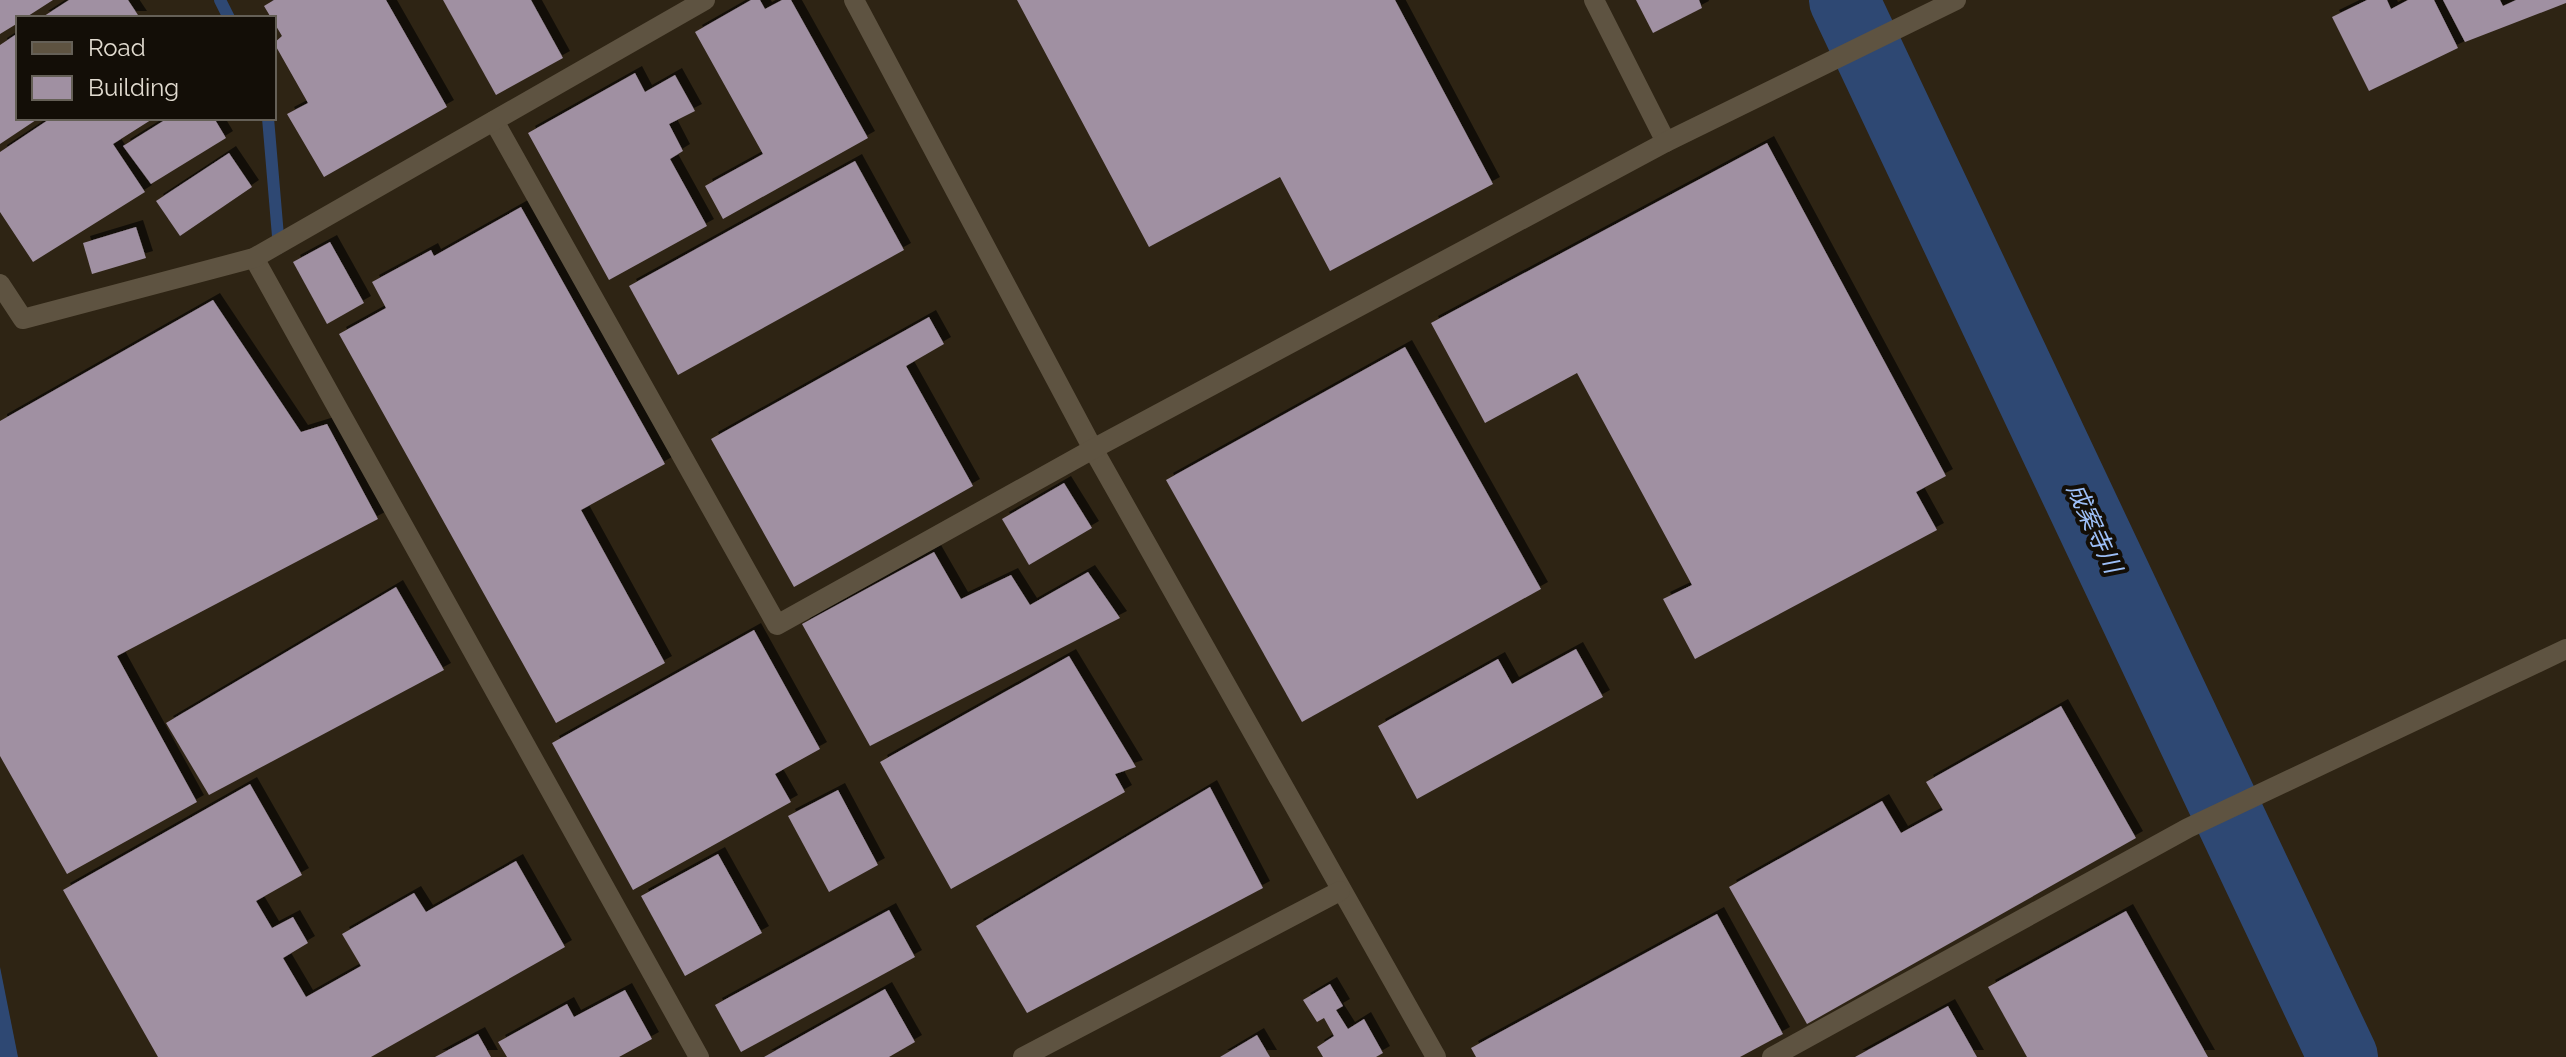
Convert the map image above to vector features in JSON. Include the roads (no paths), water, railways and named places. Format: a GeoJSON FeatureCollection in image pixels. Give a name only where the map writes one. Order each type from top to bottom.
{"type":"FeatureCollection","features":[{"type":"Feature","properties":{"kind":"street"},"geometry":{"type":"LineString","coordinates":[[0,284],[23,319],[254,258],[705,0]]}},
{"type":"Feature","properties":{"kind":"street"},"geometry":{"type":"LineString","coordinates":[[854,0],[1093,449],[1436,1057]]}},
{"type":"Feature","properties":{"kind":"street"},"geometry":{"type":"LineString","coordinates":[[1594,0],[1666,142]]}},
{"type":"Feature","properties":{"kind":"street"},"geometry":{"type":"LineString","coordinates":[[494,121],[777,625],[1093,449],[1666,142],[1956,0]]}},
{"type":"Feature","properties":{"kind":"street"},"geometry":{"type":"LineString","coordinates":[[254,258],[699,1057]]}},
{"type":"Feature","properties":{"kind":"street"},"geometry":{"type":"LineString","coordinates":[[1772,1057],[2188,828],[2566,649]]}},
{"type":"Feature","properties":{"kind":"street"},"geometry":{"type":"LineString","coordinates":[[1023,1057],[1340,891]]}},
{"type":"Feature","properties":{"kind":"water"},"geometry":{"type":"Polygon","coordinates":[[[0,967],[18,1057],[0,1057],[0,967]]]}},
{"type":"Feature","properties":{"kind":"waterway"},"geometry":{"type":"LineString","coordinates":[[220,0],[228,16]]}},
{"type":"Feature","properties":{"kind":"waterway","name":"成案寺川"},"geometry":{"type":"LineString","coordinates":[[1844,0],[2343,1057]]}},
{"type":"Feature","properties":{"kind":"waterway"},"geometry":{"type":"LineString","coordinates":[[268,120],[279,248]]}}]}
